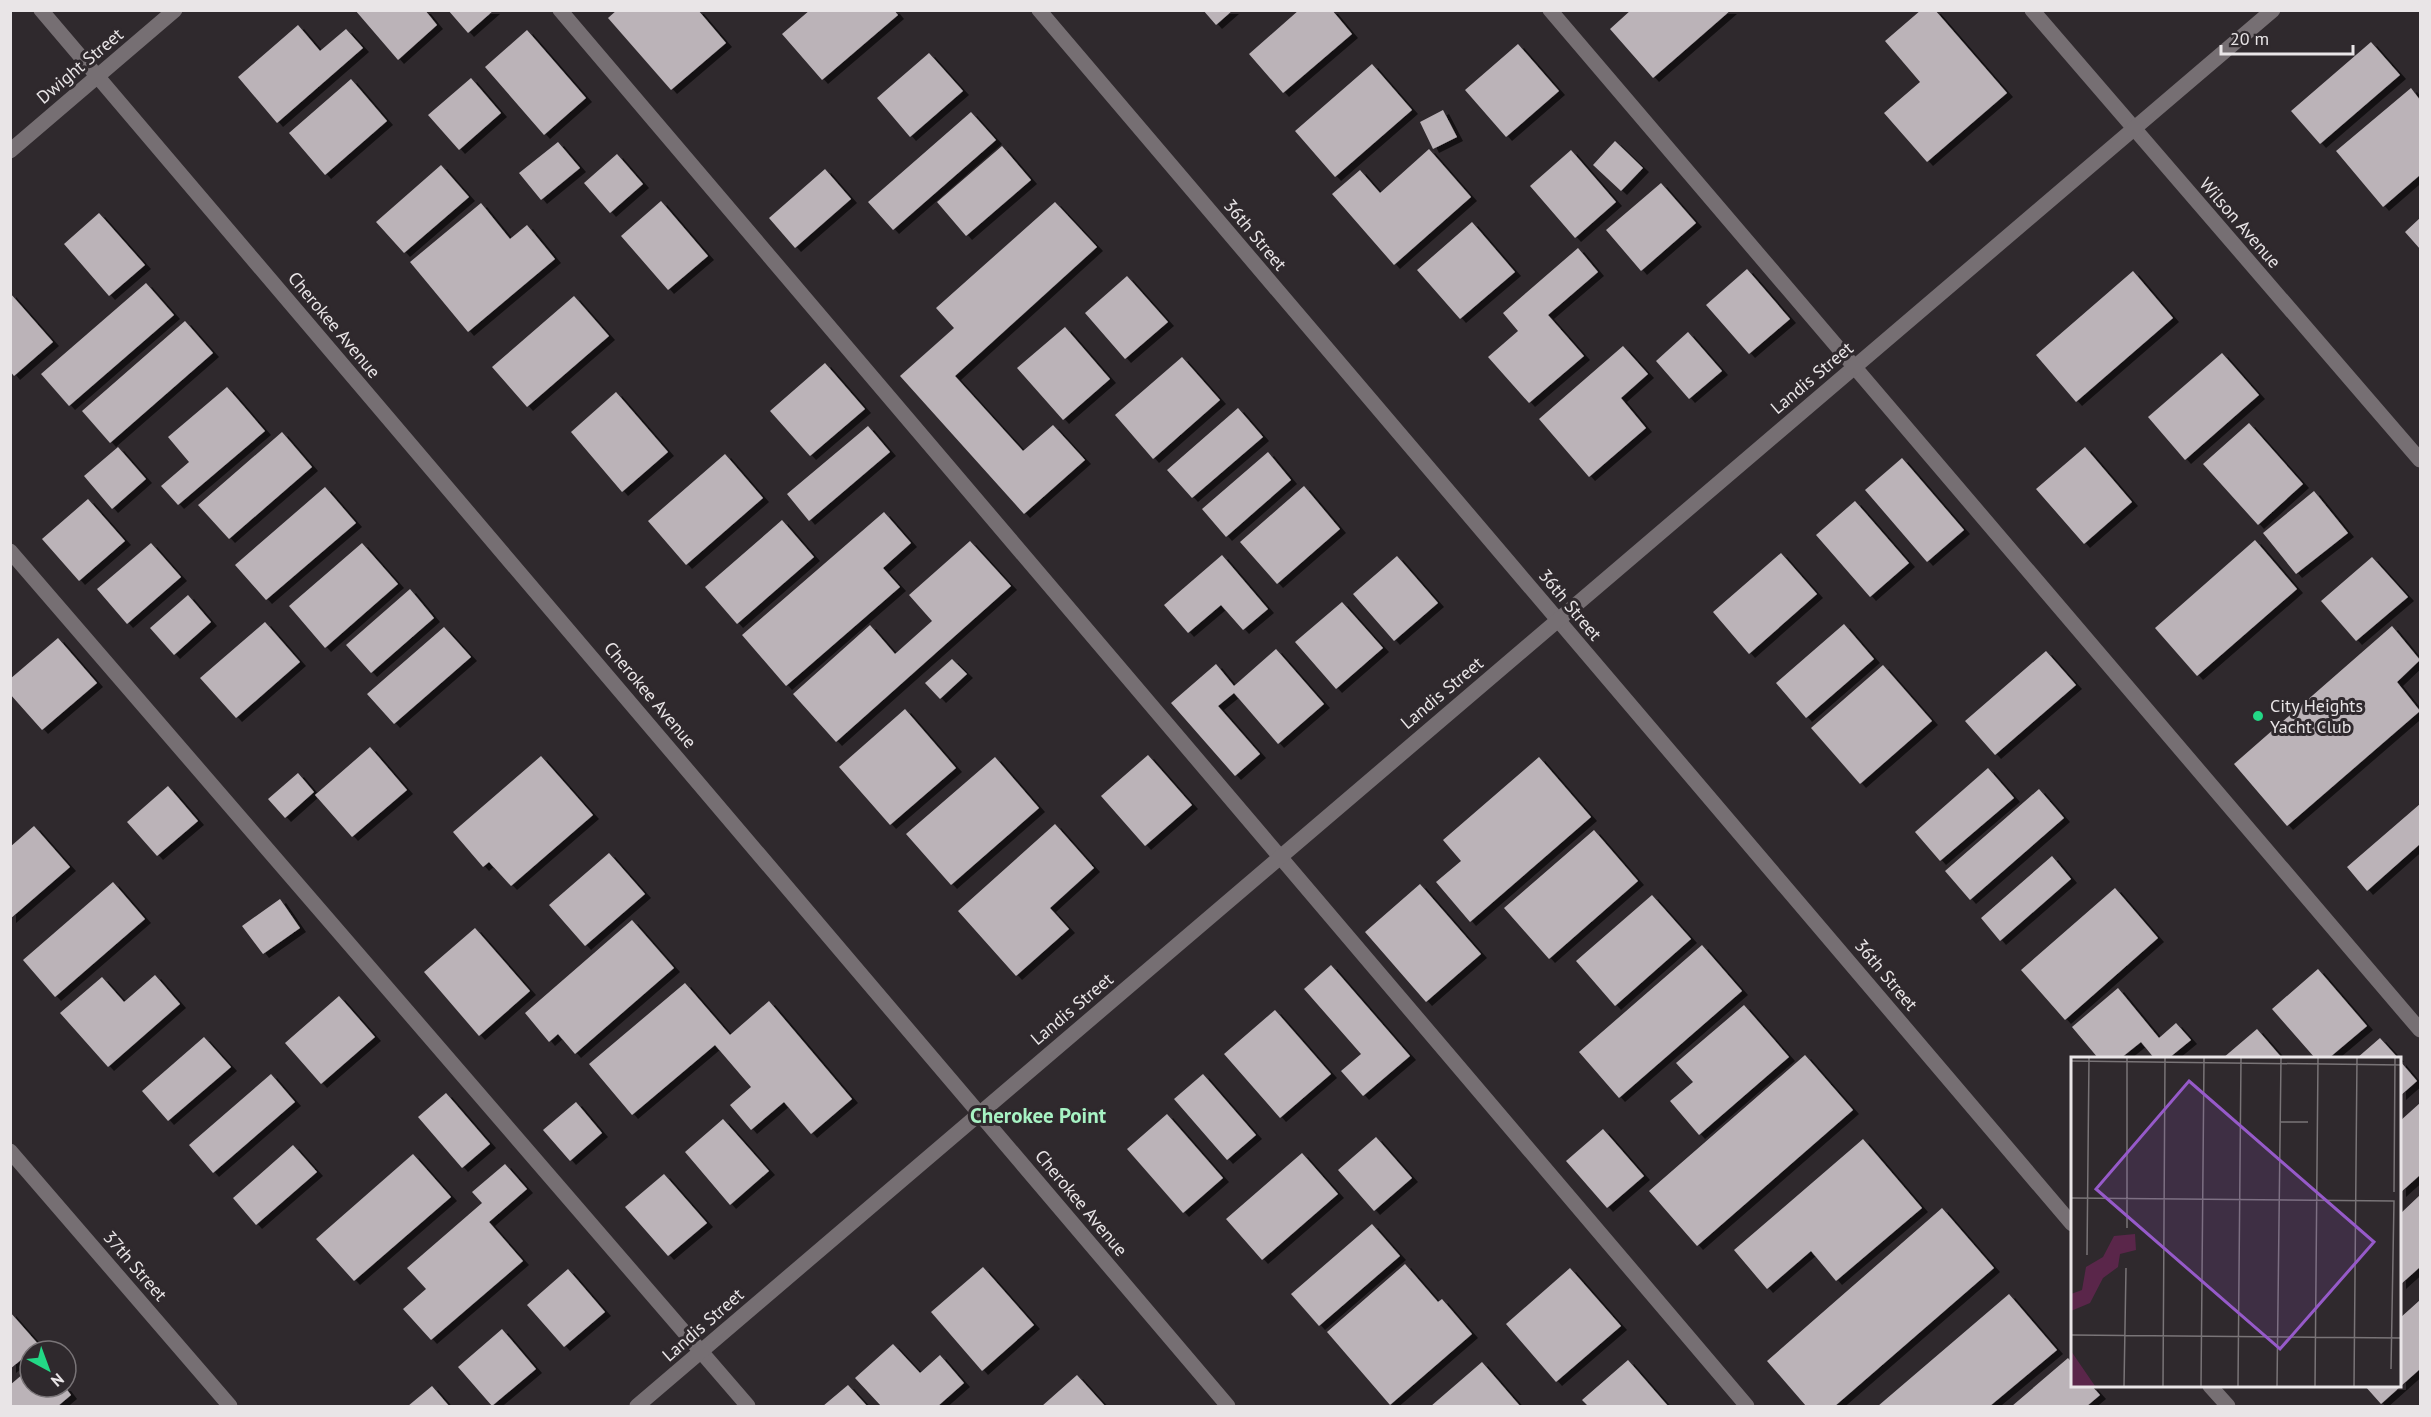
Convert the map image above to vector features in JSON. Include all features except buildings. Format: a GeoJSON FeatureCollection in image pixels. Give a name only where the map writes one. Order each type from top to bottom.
{"type":"FeatureCollection","features":[{"type":"Feature","properties":{"kind":"street","name":"Cherokee Avenue"},"geometry":{"type":"LineString","coordinates":[[41,10],[1228,1407]]}},
{"type":"Feature","properties":{"kind":"street","name":"Dwight Street"},"geometry":{"type":"LineString","coordinates":[[10,151],[175,10]]}},
{"type":"Feature","properties":{"kind":"street"},"geometry":{"type":"LineString","coordinates":[[560,10],[1746,1407]]}},
{"type":"Feature","properties":{"kind":"street","name":"36th Street"},"geometry":{"type":"LineString","coordinates":[[1039,10],[2071,1222]]}},
{"type":"Feature","properties":{"kind":"street"},"geometry":{"type":"LineString","coordinates":[[1550,10],[2421,1030]]}},
{"type":"Feature","properties":{"kind":"street","name":"Wilson Avenue"},"geometry":{"type":"LineString","coordinates":[[2032,10],[2133,130],[2421,460]]}},
{"type":"Feature","properties":{"kind":"street","name":"Landis Street"},"geometry":{"type":"LineString","coordinates":[[637,1407],[2273,10]]}},
{"type":"Feature","properties":{"kind":"street"},"geometry":{"type":"LineString","coordinates":[[10,551],[748,1407]]}},
{"type":"Feature","properties":{"kind":"street","name":"37th Street"},"geometry":{"type":"LineString","coordinates":[[10,1150],[230,1407]]}},
{"type":"Feature","properties":{"kind":"street"},"geometry":{"type":"LineString","coordinates":[[2211,1387],[2228,1407]]}},
{"type":"Feature","properties":{"kind":"place","name":"City Heights Yacht Club"},"geometry":{"type":"Point","coordinates":[2258,716]}},
{"type":"Feature","properties":{"kind":"district","name":"Cherokee Point"},"geometry":{"type":"Point","coordinates":[1038,1116]}}]}
